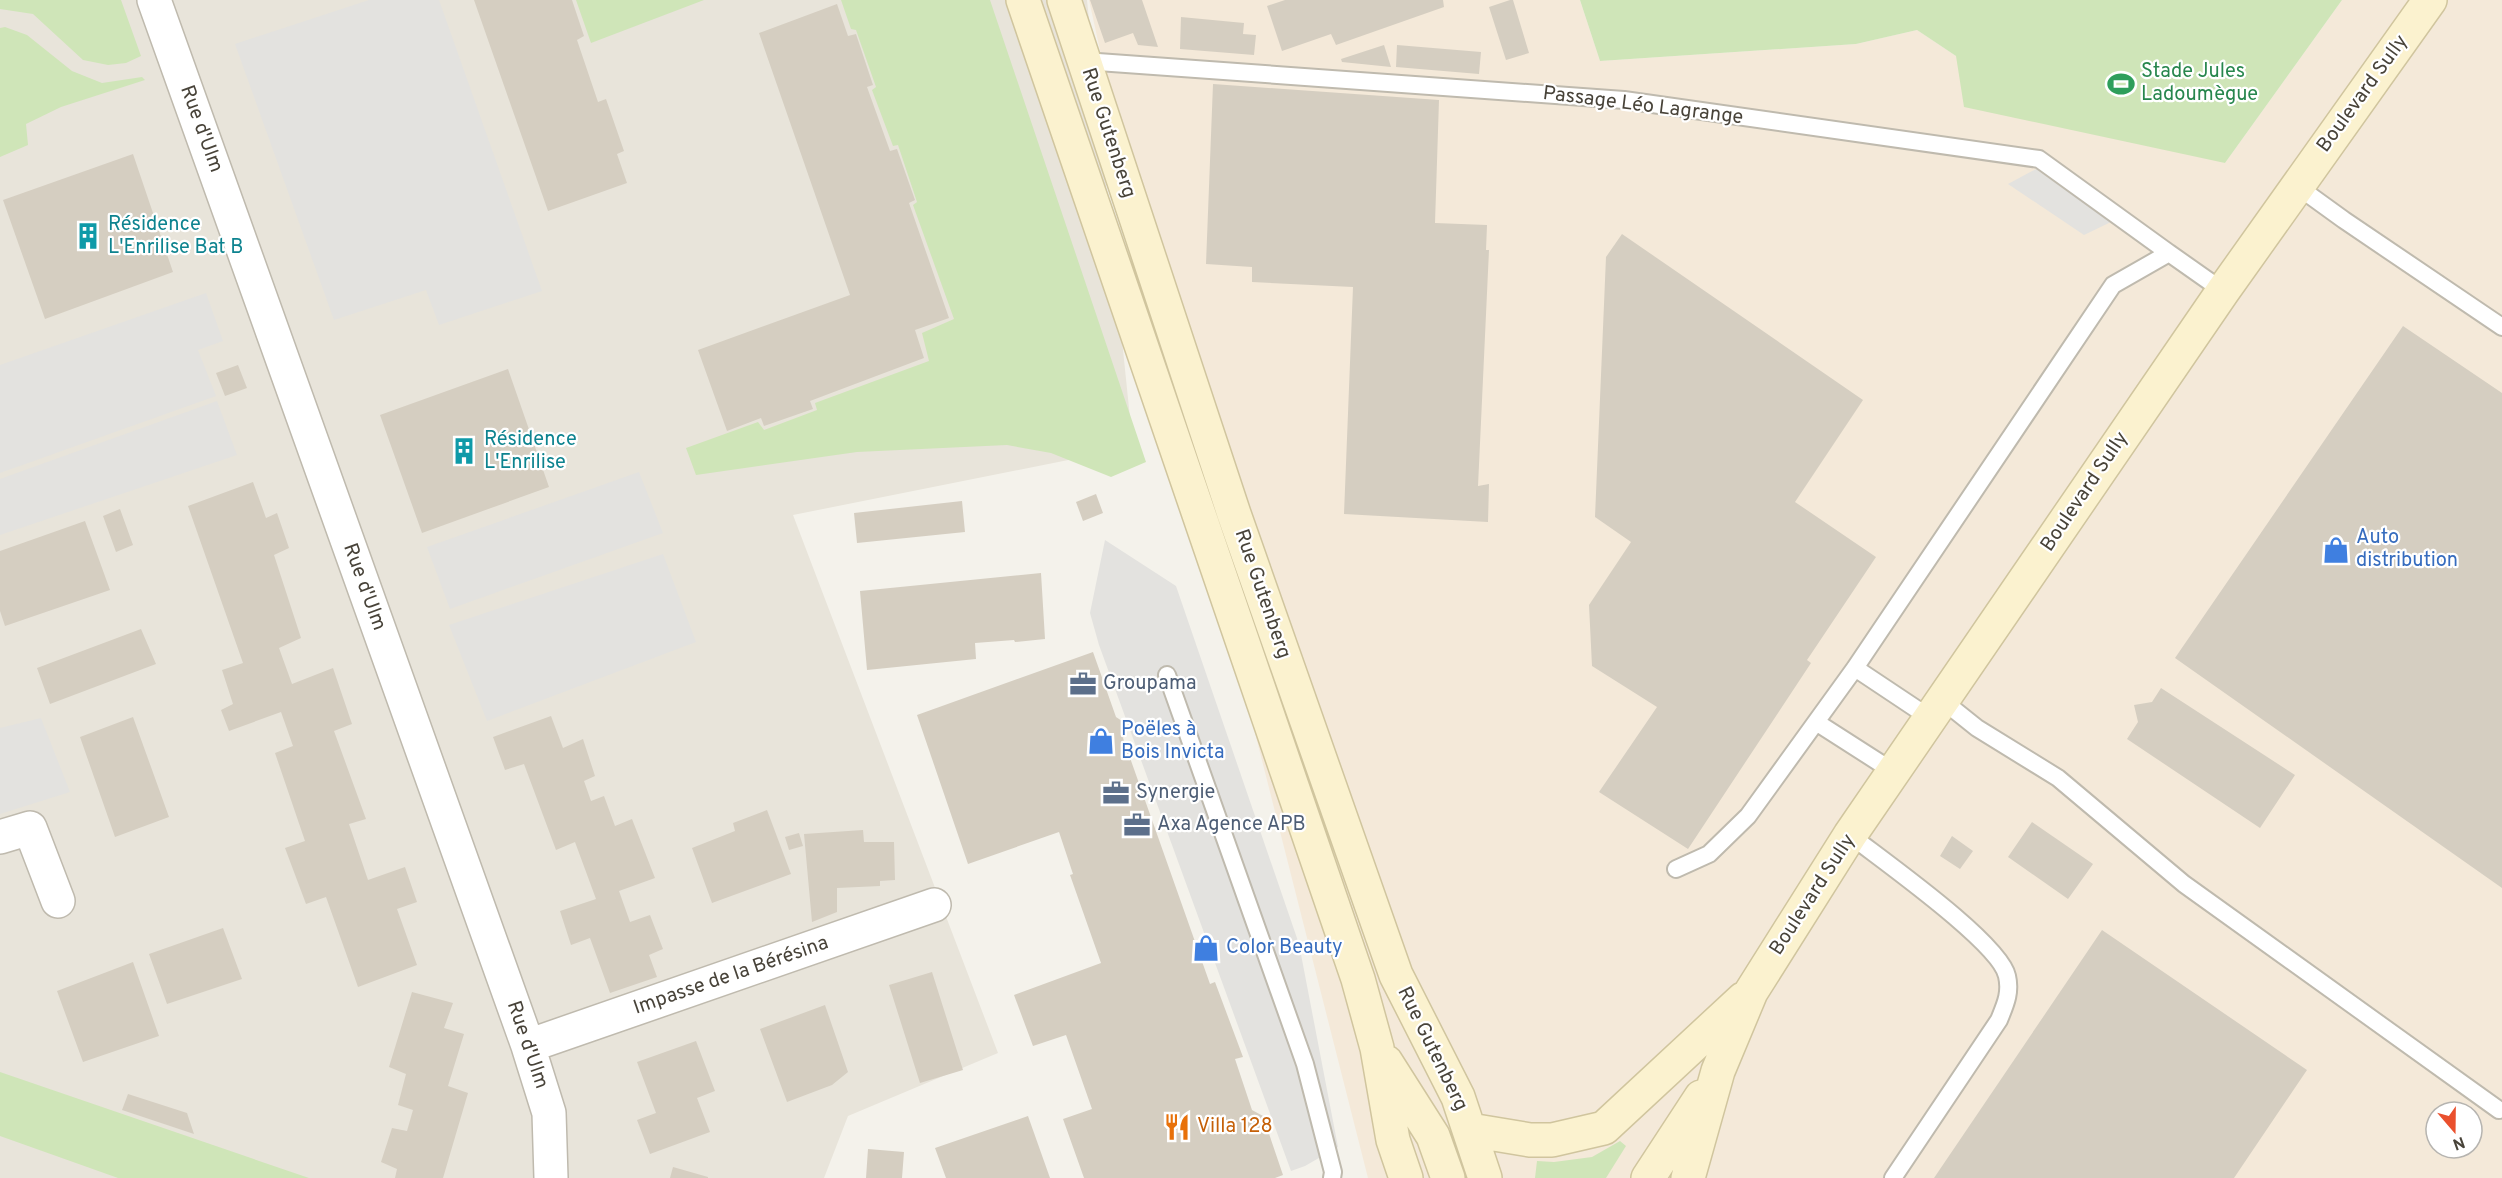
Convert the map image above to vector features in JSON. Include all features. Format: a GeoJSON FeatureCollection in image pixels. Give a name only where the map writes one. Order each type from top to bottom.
{"type":"FeatureCollection","features":[{"type":"Feature","properties":{"kind":"main road","name":"Rue Gutenberg"},"geometry":{"type":"LineString","coordinates":[[1023,0],[1358,979],[1377,1048],[1393,1140],[1406,1178]]}},
{"type":"Feature","properties":{"kind":"main road","name":"Rue Gutenberg"},"geometry":{"type":"LineString","coordinates":[[1064,0],[1234,514],[1396,975],[1458,1097],[1485,1178]]}},
{"type":"Feature","properties":{"kind":"main road","name":"Boulevard Sully"},"geometry":{"type":"LineString","coordinates":[[1688,1178],[1718,1071],[1751,992],[1851,835],[1936,709],[2223,291],[2430,0]]}},
{"type":"Feature","properties":{"kind":"main road","name":"Boulevard Sully"},"geometry":{"type":"LineString","coordinates":[[1470,1130],[1530,1140],[1552,1140],[1604,1128],[1751,992]]}},
{"type":"Feature","properties":{"kind":"main road","name":"Rue Gutenberg"},"geometry":{"type":"LineString","coordinates":[[1377,1048],[1433,1136],[1448,1178]]}},
{"type":"Feature","properties":{"kind":"main road","name":"Boulevard Sully"},"geometry":{"type":"LineString","coordinates":[[1648,1178],[1718,1071]]}},
{"type":"Feature","properties":{"kind":"street","name":"Rue d'Ulm"},"geometry":{"type":"LineString","coordinates":[[154,0],[528,1046],[549,1113],[551,1178]]}},
{"type":"Feature","properties":{"kind":"street"},"geometry":{"type":"LineString","coordinates":[[0,837],[30,828],[58,901]]}},
{"type":"Feature","properties":{"kind":"street","name":"Impasse de la Bérésina"},"geometry":{"type":"LineString","coordinates":[[528,1046],[934,905]]}},
{"type":"Feature","properties":{"kind":"lane","name":"Passage Léo Lagrange"},"geometry":{"type":"LineString","coordinates":[[1084,61],[1624,100],[2039,159],[2223,291]]}},
{"type":"Feature","properties":{"kind":"lane"},"geometry":{"type":"LineString","coordinates":[[2297,186],[2502,327]]}},
{"type":"Feature","properties":{"kind":"lane"},"geometry":{"type":"LineString","coordinates":[[1676,869],[1709,854],[1748,816],[1855,668],[2113,285],[2169,253]]}},
{"type":"Feature","properties":{"kind":"lane"},"geometry":{"type":"LineString","coordinates":[[1855,668],[1977,728],[2058,778],[2184,884],[2499,1110]]}},
{"type":"Feature","properties":{"kind":"lane"},"geometry":{"type":"LineString","coordinates":[[1167,675],[1305,1064],[1333,1172],[1332,1178]]}},
{"type":"Feature","properties":{"kind":"lane"},"geometry":{"type":"LineString","coordinates":[[1816,722],[1894,772]]}},
{"type":"Feature","properties":{"kind":"lane"},"geometry":{"type":"LineString","coordinates":[[1851,835],[1975,934],[1996,953],[2007,974],[2009,996],[1999,1020],[1893,1178]]}},
{"type":"Feature","properties":{"kind":"shaded area"},"geometry":{"type":"Polygon","coordinates":[[[0,0],[1087,0],[1133,447],[793,515],[998,1053],[848,1116],[824,1178],[0,1178],[0,0]]]}},
{"type":"Feature","properties":{"kind":"shaded area"},"geometry":{"type":"Polygon","coordinates":[[[369,0],[439,0],[542,291],[439,325],[426,290],[334,320],[235,44],[369,0]]]}},
{"type":"Feature","properties":{"kind":"shaded area"},"geometry":{"type":"Polygon","coordinates":[[[1089,0],[1580,0],[1600,61],[1856,44],[1917,30],[1956,56],[2225,163],[2342,0],[2502,0],[2502,1178],[1368,1178],[1219,591],[1089,0]]]}},
{"type":"Feature","properties":{"kind":"shaded area"},"geometry":{"type":"Polygon","coordinates":[[[2036,169],[2111,222],[2084,235],[2008,184],[2036,169]]]}},
{"type":"Feature","properties":{"kind":"shaded area"},"geometry":{"type":"Polygon","coordinates":[[[206,293],[223,341],[198,350],[216,396],[0,473],[0,365],[206,293]]]}},
{"type":"Feature","properties":{"kind":"shaded area"},"geometry":{"type":"Polygon","coordinates":[[[217,401],[237,455],[0,535],[0,479],[217,401]]]}},
{"type":"Feature","properties":{"kind":"shaded area"},"geometry":{"type":"Polygon","coordinates":[[[639,472],[663,533],[450,609],[427,547],[639,472]]]}},
{"type":"Feature","properties":{"kind":"shaded area"},"geometry":{"type":"Polygon","coordinates":[[[1105,540],[1176,586],[1299,944],[1338,1147],[1305,1166],[1291,1171],[1099,645],[1090,613],[1105,540]]]}},
{"type":"Feature","properties":{"kind":"shaded area"},"geometry":{"type":"Polygon","coordinates":[[[663,554],[696,642],[487,721],[449,625],[663,554]]]}},
{"type":"Feature","properties":{"kind":"shaded area"},"geometry":{"type":"Polygon","coordinates":[[[41,718],[70,792],[0,814],[0,728],[41,718]]]}},
{"type":"Feature","properties":{"kind":"green space"},"geometry":{"type":"Polygon","coordinates":[[[0,0],[121,0],[141,56],[126,63],[108,65],[83,60],[33,14],[0,9],[0,0]]]}},
{"type":"Feature","properties":{"kind":"green space"},"geometry":{"type":"Polygon","coordinates":[[[576,0],[704,0],[591,43],[576,0]]]}},
{"type":"Feature","properties":{"kind":"green space"},"geometry":{"type":"Polygon","coordinates":[[[841,0],[990,0],[1146,462],[1111,477],[1051,453],[1007,445],[857,452],[696,475],[686,448],[758,422],[764,430],[817,410],[815,403],[929,361],[922,333],[954,319],[913,205],[917,202],[898,145],[893,146],[872,90],[876,87],[856,30],[851,29],[841,0]]]}},
{"type":"Feature","properties":{"kind":"green space","name":"Stade Jules Ladoumègue"},"geometry":{"type":"Polygon","coordinates":[[[1580,0],[2342,0],[2225,163],[1964,107],[1956,56],[1917,30],[1856,44],[1600,61],[1580,0]]]}},
{"type":"Feature","properties":{"kind":"green space"},"geometry":{"type":"Polygon","coordinates":[[[5,27],[27,35],[72,71],[102,83],[142,77],[145,80],[61,107],[26,124],[28,145],[0,157],[0,28],[5,27]]]}},
{"type":"Feature","properties":{"kind":"green space"},"geometry":{"type":"Polygon","coordinates":[[[0,1072],[309,1178],[118,1178],[0,1136],[0,1072]]]}},
{"type":"Feature","properties":{"kind":"green space"},"geometry":{"type":"Polygon","coordinates":[[[1620,1141],[1626,1146],[1606,1178],[1535,1178],[1537,1161],[1554,1162],[1592,1157],[1620,1141]]]}},
{"type":"Feature","properties":{"kind":"building"},"geometry":{"type":"Polygon","coordinates":[[[474,0],[572,0],[584,36],[577,40],[598,102],[606,99],[624,151],[617,154],[627,183],[548,211],[474,0]]]}},
{"type":"Feature","properties":{"kind":"building"},"geometry":{"type":"Polygon","coordinates":[[[1090,0],[1142,0],[1158,47],[1138,45],[1133,33],[1105,43],[1090,0]]]}},
{"type":"Feature","properties":{"kind":"building"},"geometry":{"type":"Polygon","coordinates":[[[1285,0],[1443,0],[1444,7],[1336,45],[1331,34],[1282,51],[1267,6],[1285,0]]]}},
{"type":"Feature","properties":{"kind":"building"},"geometry":{"type":"Polygon","coordinates":[[[1513,0],[1529,53],[1506,60],[1489,7],[1513,0]]]}},
{"type":"Feature","properties":{"kind":"building"},"geometry":{"type":"Polygon","coordinates":[[[837,4],[848,36],[856,34],[873,85],[867,87],[890,151],[897,149],[915,200],[909,203],[949,318],[915,330],[924,358],[810,401],[813,409],[764,426],[761,418],[727,431],[698,350],[850,295],[759,33],[837,4]]]}},
{"type":"Feature","properties":{"kind":"building"},"geometry":{"type":"Polygon","coordinates":[[[1181,17],[1244,23],[1243,34],[1256,35],[1254,55],[1180,49],[1181,17]]]}},
{"type":"Feature","properties":{"kind":"building"},"geometry":{"type":"Polygon","coordinates":[[[1384,45],[1391,67],[1342,62],[1341,59],[1384,45]]]}},
{"type":"Feature","properties":{"kind":"building"},"geometry":{"type":"Polygon","coordinates":[[[1397,45],[1481,52],[1479,74],[1396,67],[1397,45]]]}},
{"type":"Feature","properties":{"kind":"building"},"geometry":{"type":"Polygon","coordinates":[[[1213,84],[1439,100],[1435,223],[1487,225],[1486,250],[1489,250],[1478,486],[1489,484],[1488,522],[1344,514],[1353,287],[1252,282],[1252,267],[1206,264],[1213,84]]]}},
{"type":"Feature","properties":{"kind":"building","name":"Résidence L'Enrilise Bat B"},"geometry":{"type":"Polygon","coordinates":[[[133,154],[173,272],[45,319],[3,200],[133,154]]]}},
{"type":"Feature","properties":{"kind":"building"},"geometry":{"type":"Polygon","coordinates":[[[1622,234],[1863,400],[1795,502],[1876,557],[1807,660],[1811,663],[1688,849],[1599,792],[1657,707],[1592,666],[1589,605],[1631,542],[1595,517],[1606,257],[1622,234]]]}},
{"type":"Feature","properties":{"kind":"building"},"geometry":{"type":"Polygon","coordinates":[[[2403,326],[2502,393],[2502,888],[2175,658],[2403,326]]]}},
{"type":"Feature","properties":{"kind":"building"},"geometry":{"type":"Polygon","coordinates":[[[238,365],[247,388],[225,396],[216,373],[238,365]]]}},
{"type":"Feature","properties":{"kind":"building","name":"Résidence L'Enrilise"},"geometry":{"type":"Polygon","coordinates":[[[508,369],[549,487],[422,533],[380,415],[508,369]]]}},
{"type":"Feature","properties":{"kind":"building"},"geometry":{"type":"Polygon","coordinates":[[[253,482],[266,518],[277,513],[289,548],[274,555],[301,638],[279,648],[292,684],[333,668],[352,724],[334,731],[366,819],[349,824],[368,880],[405,867],[417,902],[397,909],[417,965],[358,987],[326,897],[306,904],[285,848],[305,841],[275,753],[293,746],[281,712],[229,731],[221,710],[233,704],[222,670],[243,663],[188,506],[253,482]]]}},
{"type":"Feature","properties":{"kind":"building"},"geometry":{"type":"Polygon","coordinates":[[[1096,494],[1103,513],[1083,521],[1076,502],[1096,494]]]}},
{"type":"Feature","properties":{"kind":"building"},"geometry":{"type":"Polygon","coordinates":[[[962,501],[965,532],[857,543],[854,513],[962,501]]]}},
{"type":"Feature","properties":{"kind":"building"},"geometry":{"type":"Polygon","coordinates":[[[120,509],[133,545],[116,552],[103,516],[120,509]]]}},
{"type":"Feature","properties":{"kind":"building"},"geometry":{"type":"Polygon","coordinates":[[[85,521],[110,590],[5,626],[0,611],[0,551],[85,521]]]}},
{"type":"Feature","properties":{"kind":"building"},"geometry":{"type":"Polygon","coordinates":[[[1041,573],[1045,639],[975,643],[976,659],[867,670],[860,591],[1041,573]]]}},
{"type":"Feature","properties":{"kind":"building"},"geometry":{"type":"Polygon","coordinates":[[[141,629],[156,664],[50,704],[37,668],[141,629]]]}},
{"type":"Feature","properties":{"kind":"building"},"geometry":{"type":"Polygon","coordinates":[[[1093,652],[1116,717],[1122,721],[1126,732],[1123,738],[1210,984],[1215,982],[1243,1057],[1235,1059],[1252,1110],[1263,1116],[1283,1175],[1275,1178],[1084,1178],[1063,1119],[1092,1109],[1066,1035],[1033,1046],[1014,995],[1101,963],[1070,875],[1073,874],[1059,832],[968,864],[917,715],[1093,652]]]}},
{"type":"Feature","properties":{"kind":"building"},"geometry":{"type":"Polygon","coordinates":[[[2161,688],[2295,775],[2260,828],[2127,739],[2138,722],[2134,705],[2152,702],[2161,688]]]}},
{"type":"Feature","properties":{"kind":"building"},"geometry":{"type":"Polygon","coordinates":[[[551,716],[563,748],[583,739],[595,776],[584,781],[591,801],[604,796],[615,826],[632,819],[655,878],[619,891],[630,922],[650,915],[663,949],[649,955],[657,977],[610,993],[590,938],[571,945],[560,911],[596,899],[575,842],[556,850],[524,764],[505,770],[493,737],[551,716]]]}},
{"type":"Feature","properties":{"kind":"building"},"geometry":{"type":"Polygon","coordinates":[[[133,717],[169,817],[115,837],[80,737],[133,717]]]}},
{"type":"Feature","properties":{"kind":"building"},"geometry":{"type":"Polygon","coordinates":[[[767,810],[791,874],[712,903],[692,848],[735,831],[733,823],[767,810]]]}},
{"type":"Feature","properties":{"kind":"building"},"geometry":{"type":"Polygon","coordinates":[[[2032,822],[2093,864],[2068,899],[2008,857],[2032,822]]]}},
{"type":"Feature","properties":{"kind":"building"},"geometry":{"type":"Polygon","coordinates":[[[863,830],[864,842],[894,842],[895,880],[880,881],[880,886],[837,888],[837,912],[812,922],[804,834],[863,830]]]}},
{"type":"Feature","properties":{"kind":"building"},"geometry":{"type":"Polygon","coordinates":[[[799,833],[803,846],[789,850],[785,837],[799,833]]]}},
{"type":"Feature","properties":{"kind":"building"},"geometry":{"type":"Polygon","coordinates":[[[1952,836],[1973,851],[1960,869],[1940,856],[1952,836]]]}},
{"type":"Feature","properties":{"kind":"building"},"geometry":{"type":"Polygon","coordinates":[[[223,928],[242,979],[167,1004],[149,954],[223,928]]]}},
{"type":"Feature","properties":{"kind":"building"},"geometry":{"type":"Polygon","coordinates":[[[2102,930],[2307,1070],[2234,1178],[1934,1178],[2102,930]]]}},
{"type":"Feature","properties":{"kind":"building"},"geometry":{"type":"Polygon","coordinates":[[[133,962],[159,1036],[83,1062],[57,991],[133,962]]]}},
{"type":"Feature","properties":{"kind":"building"},"geometry":{"type":"Polygon","coordinates":[[[932,972],[963,1070],[920,1083],[889,985],[932,972]]]}},
{"type":"Feature","properties":{"kind":"building"},"geometry":{"type":"Polygon","coordinates":[[[412,992],[453,1003],[444,1028],[464,1034],[448,1086],[468,1093],[443,1178],[395,1178],[397,1169],[381,1162],[392,1128],[407,1131],[413,1110],[398,1105],[406,1074],[389,1067],[412,992]]]}},
{"type":"Feature","properties":{"kind":"building"},"geometry":{"type":"Polygon","coordinates":[[[825,1005],[848,1072],[832,1085],[787,1102],[760,1029],[825,1005]]]}},
{"type":"Feature","properties":{"kind":"building"},"geometry":{"type":"Polygon","coordinates":[[[696,1041],[715,1091],[697,1098],[710,1132],[650,1154],[637,1120],[656,1113],[637,1062],[696,1041]]]}},
{"type":"Feature","properties":{"kind":"building"},"geometry":{"type":"Polygon","coordinates":[[[128,1094],[187,1113],[194,1134],[122,1110],[128,1094]]]}},
{"type":"Feature","properties":{"kind":"building"},"geometry":{"type":"Polygon","coordinates":[[[1028,1116],[1050,1178],[946,1178],[935,1148],[1028,1116]]]}},
{"type":"Feature","properties":{"kind":"building"},"geometry":{"type":"Polygon","coordinates":[[[868,1149],[904,1152],[902,1178],[866,1178],[868,1149]]]}},
{"type":"Feature","properties":{"kind":"building"},"geometry":{"type":"Polygon","coordinates":[[[673,1167],[708,1177],[708,1178],[670,1178],[673,1167]]]}},
{"type":"Feature","properties":{"kind":"place","name":"Stade Jules Ladoumègue"},"geometry":{"type":"Point","coordinates":[2121,84]}},
{"type":"Feature","properties":{"kind":"place","name":"Résidence L'Enrilise Bat B"},"geometry":{"type":"Point","coordinates":[88,236]}},
{"type":"Feature","properties":{"kind":"place","name":"Résidence L'Enrilise"},"geometry":{"type":"Point","coordinates":[464,451]}},
{"type":"Feature","properties":{"kind":"place","name":"Auto distribution"},"geometry":{"type":"Point","coordinates":[2336,550]}},
{"type":"Feature","properties":{"kind":"place","name":"Groupama"},"geometry":{"type":"Point","coordinates":[1083,684]}},
{"type":"Feature","properties":{"kind":"place","name":"Poëles à Bois Invicta"},"geometry":{"type":"Point","coordinates":[1101,741]}},
{"type":"Feature","properties":{"kind":"place","name":"Synergie"},"geometry":{"type":"Point","coordinates":[1116,793]}},
{"type":"Feature","properties":{"kind":"place","name":"Axa Agence APB"},"geometry":{"type":"Point","coordinates":[1137,825]}},
{"type":"Feature","properties":{"kind":"place","name":"Color Beauty"},"geometry":{"type":"Point","coordinates":[1206,948]}},
{"type":"Feature","properties":{"kind":"place","name":"Villa 128"},"geometry":{"type":"Point","coordinates":[1177,1127]}}]}
